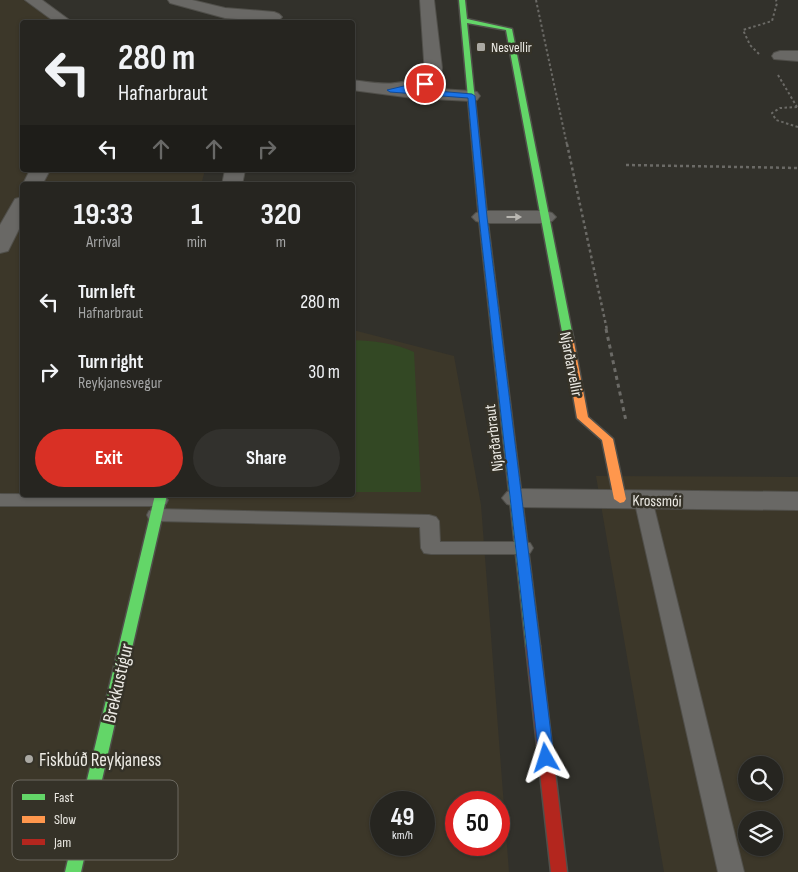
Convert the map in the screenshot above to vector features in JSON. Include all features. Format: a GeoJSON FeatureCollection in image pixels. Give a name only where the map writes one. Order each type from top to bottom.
{"type":"FeatureCollection","features":[{"type":"Feature","properties":{"kind":"main road","name":"Njarðarbraut"},"geometry":{"type":"LineString","coordinates":[[462,0],[483,217],[523,548],[559,872]]}},
{"type":"Feature","properties":{"kind":"main road","name":"Njarðarvellir"},"geometry":{"type":"LineString","coordinates":[[463,20],[509,29],[582,418],[607,439],[631,499]]}},
{"type":"Feature","properties":{"kind":"main road","name":"Brekkustígur"},"geometry":{"type":"LineString","coordinates":[[94,780],[158,503]]}},
{"type":"Feature","properties":{"kind":"street"},"geometry":{"type":"LineString","coordinates":[[32,0],[61,20]]}},
{"type":"Feature","properties":{"kind":"street"},"geometry":{"type":"LineString","coordinates":[[175,0],[224,13],[274,20],[278,0]]}},
{"type":"Feature","properties":{"kind":"street"},"geometry":{"type":"LineString","coordinates":[[390,90],[413,87],[433,78],[434,68],[427,0]]}},
{"type":"Feature","properties":{"kind":"street"},"geometry":{"type":"LineString","coordinates":[[780,56],[798,56]]}},
{"type":"Feature","properties":{"kind":"street"},"geometry":{"type":"LineString","coordinates":[[355,85],[472,96]]}},
{"type":"Feature","properties":{"kind":"street"},"geometry":{"type":"LineString","coordinates":[[0,246],[20,207]]}},
{"type":"Feature","properties":{"kind":"street"},"geometry":{"type":"LineString","coordinates":[[483,217],[545,217]]}},
{"type":"Feature","properties":{"kind":"street","name":"Krossmói"},"geometry":{"type":"LineString","coordinates":[[517,498],[798,501]]}},
{"type":"Feature","properties":{"kind":"lane"},"geometry":{"type":"LineString","coordinates":[[631,499],[731,872]]}},
{"type":"Feature","properties":{"kind":"lane"},"geometry":{"type":"LineString","coordinates":[[0,500],[158,503],[429,521],[431,548],[523,548]]}},
{"type":"Feature","properties":{"kind":"path"},"geometry":{"type":"LineString","coordinates":[[536,0],[626,422]]}},
{"type":"Feature","properties":{"kind":"path"},"geometry":{"type":"LineString","coordinates":[[761,56],[750,45],[744,30],[772,21],[777,3],[776,0]]}},
{"type":"Feature","properties":{"kind":"path"},"geometry":{"type":"LineString","coordinates":[[798,107],[780,108],[772,113],[776,120],[798,127]]}},
{"type":"Feature","properties":{"kind":"path"},"geometry":{"type":"LineString","coordinates":[[626,165],[798,168]]}},
{"type":"Feature","properties":{"kind":"shaded area"},"geometry":{"type":"Polygon","coordinates":[[[0,0],[24,0],[52,20],[20,20],[20,172],[204,172],[202,182],[20,182],[20,497],[355,497],[355,331],[454,356],[481,505],[503,791],[445,791],[445,856],[508,856],[509,872],[0,872],[0,0]]]}},
{"type":"Feature","properties":{"kind":"shaded area"},"geometry":{"type":"Polygon","coordinates":[[[596,476],[798,477],[798,872],[664,872],[596,476]]]}},
{"type":"Feature","properties":{"kind":"green space"},"geometry":{"type":"Polygon","coordinates":[[[355,340],[392,345],[414,352],[421,492],[355,492],[355,340]]]}},
{"type":"Feature","properties":{"kind":"traffic: fast"},"geometry":{"type":"LineString","coordinates":[[462,0],[483,217],[533,646]]}},
{"type":"Feature","properties":{"kind":"traffic: fast"},"geometry":{"type":"LineString","coordinates":[[463,20],[509,29],[568,337]]}},
{"type":"Feature","properties":{"kind":"traffic: fast"},"geometry":{"type":"LineString","coordinates":[[94,780],[161,497]]}},
{"type":"Feature","properties":{"kind":"traffic: fast"},"geometry":{"type":"LineString","coordinates":[[73,872],[76,860]]}},
{"type":"Feature","properties":{"kind":"traffic: slow"},"geometry":{"type":"LineString","coordinates":[[568,337],[583,418],[607,439],[620,499]]}},
{"type":"Feature","properties":{"kind":"traffic: jam"},"geometry":{"type":"LineString","coordinates":[[533,646],[559,872]]}},
{"type":"Feature","properties":{"kind":"place","name":"Nesvellir"},"geometry":{"type":"Point","coordinates":[481,47]}},
{"type":"Feature","properties":{"kind":"place","name":"Fiskbúð Reykjaness"},"geometry":{"type":"Point","coordinates":[29,759]}},
{"type":"Feature","properties":{"kind":"route"},"geometry":{"type":"LineString","coordinates":[[425,84],[390,90],[472,96],[483,217],[546,758]]}}]}
